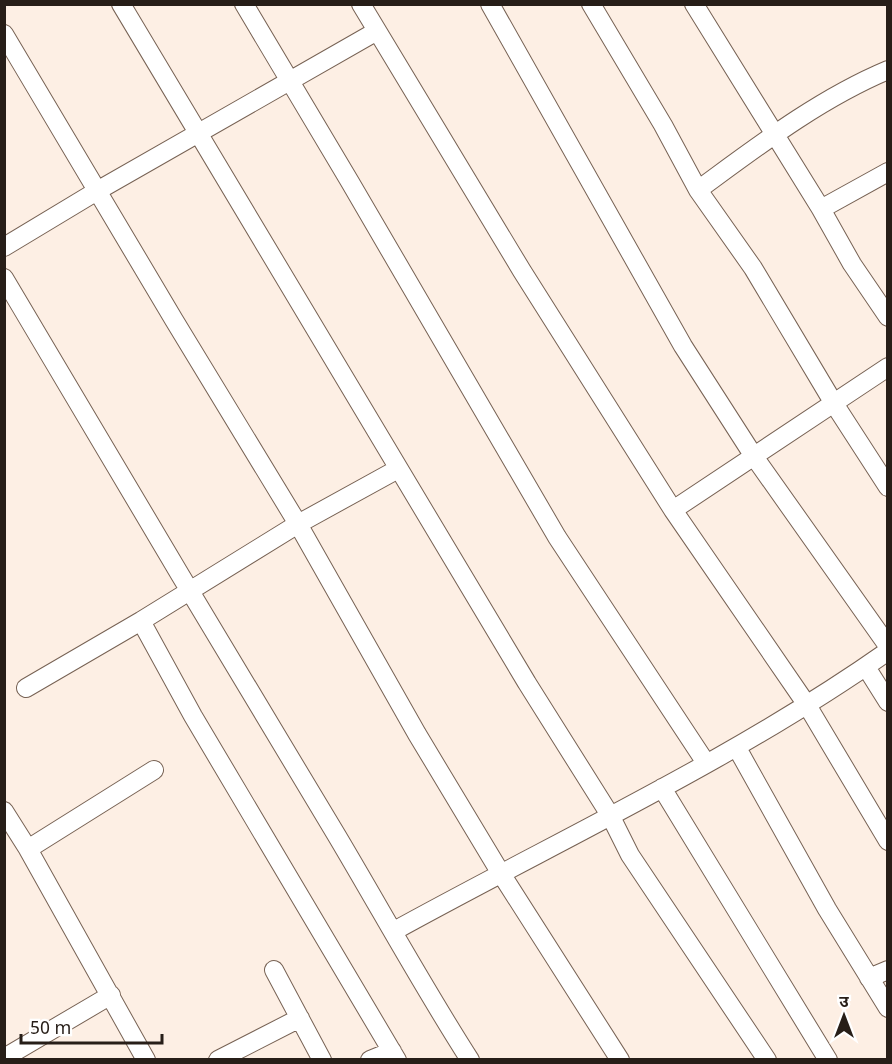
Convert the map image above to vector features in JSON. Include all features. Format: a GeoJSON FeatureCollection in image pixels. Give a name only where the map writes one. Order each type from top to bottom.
{"type":"FeatureCollection","features":[{"type":"Feature","properties":{"kind":"street"},"geometry":{"type":"LineString","coordinates":[[121,4],[527,684],[610,815],[630,855],[767,1059]]}},
{"type":"Feature","properties":{"kind":"street"},"geometry":{"type":"LineString","coordinates":[[244,4],[557,537],[706,763]]}},
{"type":"Feature","properties":{"kind":"street"},"geometry":{"type":"LineString","coordinates":[[361,4],[516,261],[673,510],[807,705],[888,841]]}},
{"type":"Feature","properties":{"kind":"street"},"geometry":{"type":"LineString","coordinates":[[490,4],[683,346],[753,455],[888,646]]}},
{"type":"Feature","properties":{"kind":"street"},"geometry":{"type":"LineString","coordinates":[[591,4],[663,125],[698,190],[753,268],[833,402],[888,487]]}},
{"type":"Feature","properties":{"kind":"street"},"geometry":{"type":"LineString","coordinates":[[694,4],[821,209],[852,264],[888,317]]}},
{"type":"Feature","properties":{"kind":"street"},"geometry":{"type":"LineString","coordinates":[[4,247],[97,190],[377,31]]}},
{"type":"Feature","properties":{"kind":"street"},"geometry":{"type":"LineString","coordinates":[[4,34],[298,524],[417,734],[500,872],[620,1059]]}},
{"type":"Feature","properties":{"kind":"street"},"geometry":{"type":"LineString","coordinates":[[698,190],[774,134],[868,78],[888,70]]}},
{"type":"Feature","properties":{"kind":"street"},"geometry":{"type":"LineString","coordinates":[[821,209],[888,172]]}},
{"type":"Feature","properties":{"kind":"street"},"geometry":{"type":"LineString","coordinates":[[4,278],[394,931],[444,1019],[470,1059]]}},
{"type":"Feature","properties":{"kind":"street"},"geometry":{"type":"LineString","coordinates":[[673,510],[888,367]]}},
{"type":"Feature","properties":{"kind":"street"},"geometry":{"type":"LineString","coordinates":[[26,688],[141,621],[298,524],[398,470]]}},
{"type":"Feature","properties":{"kind":"street"},"geometry":{"type":"LineString","coordinates":[[141,621],[193,716],[394,1055],[370,1059]]}},
{"type":"Feature","properties":{"kind":"street"},"geometry":{"type":"LineString","coordinates":[[394,931],[500,872],[737,748],[888,651]]}},
{"type":"Feature","properties":{"kind":"street"},"geometry":{"type":"LineString","coordinates":[[866,667],[888,702]]}},
{"type":"Feature","properties":{"kind":"street"},"geometry":{"type":"LineString","coordinates":[[737,748],[827,909],[888,1008]]}},
{"type":"Feature","properties":{"kind":"street"},"geometry":{"type":"LineString","coordinates":[[28,849],[154,770]]}},
{"type":"Feature","properties":{"kind":"street"},"geometry":{"type":"LineString","coordinates":[[662,788],[828,1059]]}},
{"type":"Feature","properties":{"kind":"street"},"geometry":{"type":"LineString","coordinates":[[6,818],[28,849],[146,1059]]}},
{"type":"Feature","properties":{"kind":"street"},"geometry":{"type":"LineString","coordinates":[[274,970],[322,1059]]}},
{"type":"Feature","properties":{"kind":"street"},"geometry":{"type":"LineString","coordinates":[[869,978],[888,970]]}},
{"type":"Feature","properties":{"kind":"street"},"geometry":{"type":"LineString","coordinates":[[4,1058],[111,995]]}},
{"type":"Feature","properties":{"kind":"street"},"geometry":{"type":"LineString","coordinates":[[218,1059],[300,1018]]}}]}
